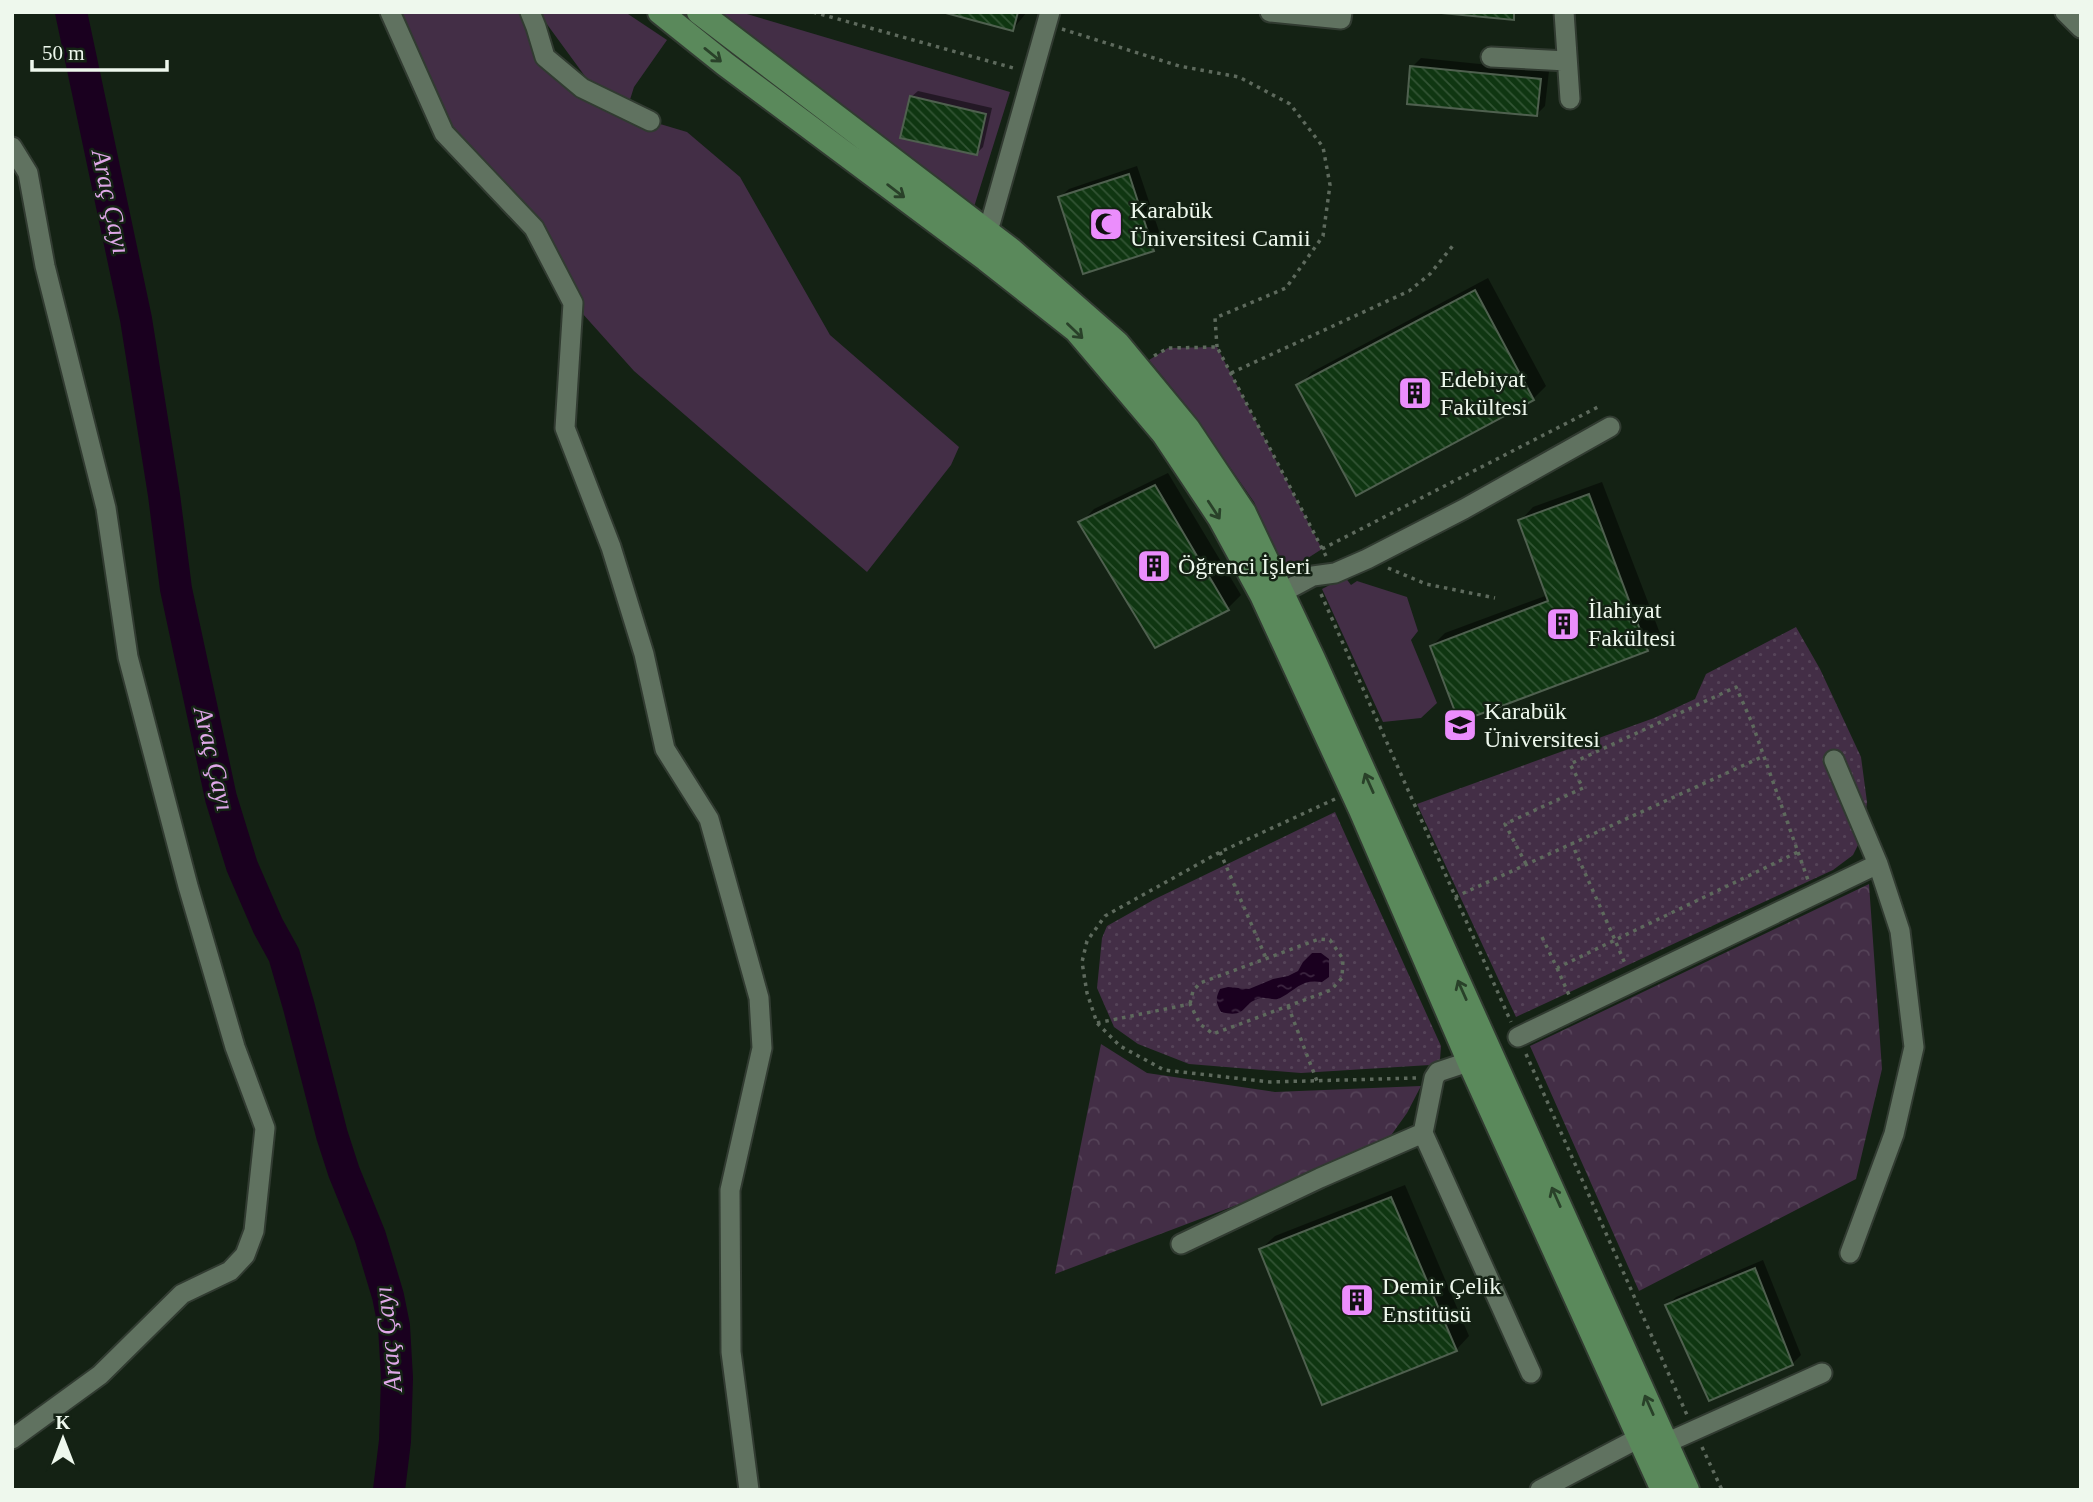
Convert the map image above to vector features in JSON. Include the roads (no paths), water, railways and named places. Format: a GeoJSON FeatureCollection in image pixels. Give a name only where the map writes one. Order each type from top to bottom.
{"type":"FeatureCollection","features":[{"type":"Feature","properties":{"kind":"main road"},"geometry":{"type":"LineString","coordinates":[[660,12],[724,64],[986,259],[1076,330],[1164,434],[1273,597]]}},
{"type":"Feature","properties":{"kind":"main road"},"geometry":{"type":"LineString","coordinates":[[699,12],[1011,250],[1117,343],[1188,429],[1244,513],[1273,597],[1360,810],[1687,1490]]}},
{"type":"Feature","properties":{"kind":"main road"},"geometry":{"type":"LineString","coordinates":[[1480,1058],[1662,1490]]}},
{"type":"Feature","properties":{"kind":"street"},"geometry":{"type":"LineString","coordinates":[[390,12],[444,133],[534,228],[573,303],[565,428],[611,547],[645,654],[665,748],[709,818],[758,999],[762,1048],[730,1190],[731,1352],[749,1490]]}},
{"type":"Feature","properties":{"kind":"street"},"geometry":{"type":"LineString","coordinates":[[530,12],[545,57],[582,88],[650,121]]}},
{"type":"Feature","properties":{"kind":"street"},"geometry":{"type":"LineString","coordinates":[[1269,12],[1341,19],[1342,12]]}},
{"type":"Feature","properties":{"kind":"street"},"geometry":{"type":"LineString","coordinates":[[1564,12],[1570,99]]}},
{"type":"Feature","properties":{"kind":"street"},"geometry":{"type":"LineString","coordinates":[[2065,12],[2081,28]]}},
{"type":"Feature","properties":{"kind":"street"},"geometry":{"type":"LineString","coordinates":[[987,231],[1049,18]]}},
{"type":"Feature","properties":{"kind":"street"},"geometry":{"type":"LineString","coordinates":[[1491,57],[1567,61]]}},
{"type":"Feature","properties":{"kind":"street"},"geometry":{"type":"LineString","coordinates":[[12,147],[28,173],[45,266],[106,508],[128,657],[188,886],[235,1047],[265,1128],[254,1231],[245,1255],[230,1271],[182,1294],[100,1375],[12,1439]]}},
{"type":"Feature","properties":{"kind":"street"},"geometry":{"type":"LineString","coordinates":[[1273,597],[1313,576],[1335,573],[1367,559],[1464,509],[1609,427]]}},
{"type":"Feature","properties":{"kind":"street"},"geometry":{"type":"LineString","coordinates":[[1834,760],[1878,864],[1900,931],[1914,1047],[1894,1134],[1850,1254]]}},
{"type":"Feature","properties":{"kind":"street"},"geometry":{"type":"LineString","coordinates":[[1518,1037],[1878,864]]}},
{"type":"Feature","properties":{"kind":"street"},"geometry":{"type":"LineString","coordinates":[[1480,1058],[1438,1072],[1434,1078],[1423,1133],[1531,1373]]}},
{"type":"Feature","properties":{"kind":"street"},"geometry":{"type":"LineString","coordinates":[[1181,1244],[1423,1133]]}},
{"type":"Feature","properties":{"kind":"street"},"geometry":{"type":"LineString","coordinates":[[1666,1443],[1822,1373]]}},
{"type":"Feature","properties":{"kind":"street"},"geometry":{"type":"LineString","coordinates":[[1539,1490],[1639,1438]]}},
{"type":"Feature","properties":{"kind":"water"},"geometry":{"type":"Polygon","coordinates":[[[1312,953],[1321,953],[1329,959],[1329,977],[1322,982],[1305,983],[1279,998],[1255,1000],[1241,1012],[1221,1012],[1217,1001],[1220,989],[1249,989],[1288,976],[1298,971],[1312,953]]]}},
{"type":"Feature","properties":{"kind":"waterway","name":"Araç Çayı"},"geometry":{"type":"LineString","coordinates":[[71,12],[136,319],[176,589],[221,798],[242,866],[284,955],[332,1135],[370,1236],[388,1296],[394,1326],[397,1378],[395,1441],[389,1490]]}},
{"type":"Feature","properties":{"kind":"place","name":"Karabük Üniversitesi Camii"},"geometry":{"type":"Point","coordinates":[1106,224]}},
{"type":"Feature","properties":{"kind":"place","name":"Edebiyat Fakültesi"},"geometry":{"type":"Point","coordinates":[1415,393]}},
{"type":"Feature","properties":{"kind":"place","name":"Öğrenci İşleri"},"geometry":{"type":"Point","coordinates":[1154,566]}},
{"type":"Feature","properties":{"kind":"place","name":"İlahiyat Fakültesi"},"geometry":{"type":"Point","coordinates":[1563,624]}},
{"type":"Feature","properties":{"kind":"place","name":"Karabük Üniversitesi"},"geometry":{"type":"Point","coordinates":[1460,725]}},
{"type":"Feature","properties":{"kind":"place","name":"Demir Çelik Enstitüsü"},"geometry":{"type":"Point","coordinates":[1357,1300]}}]}
